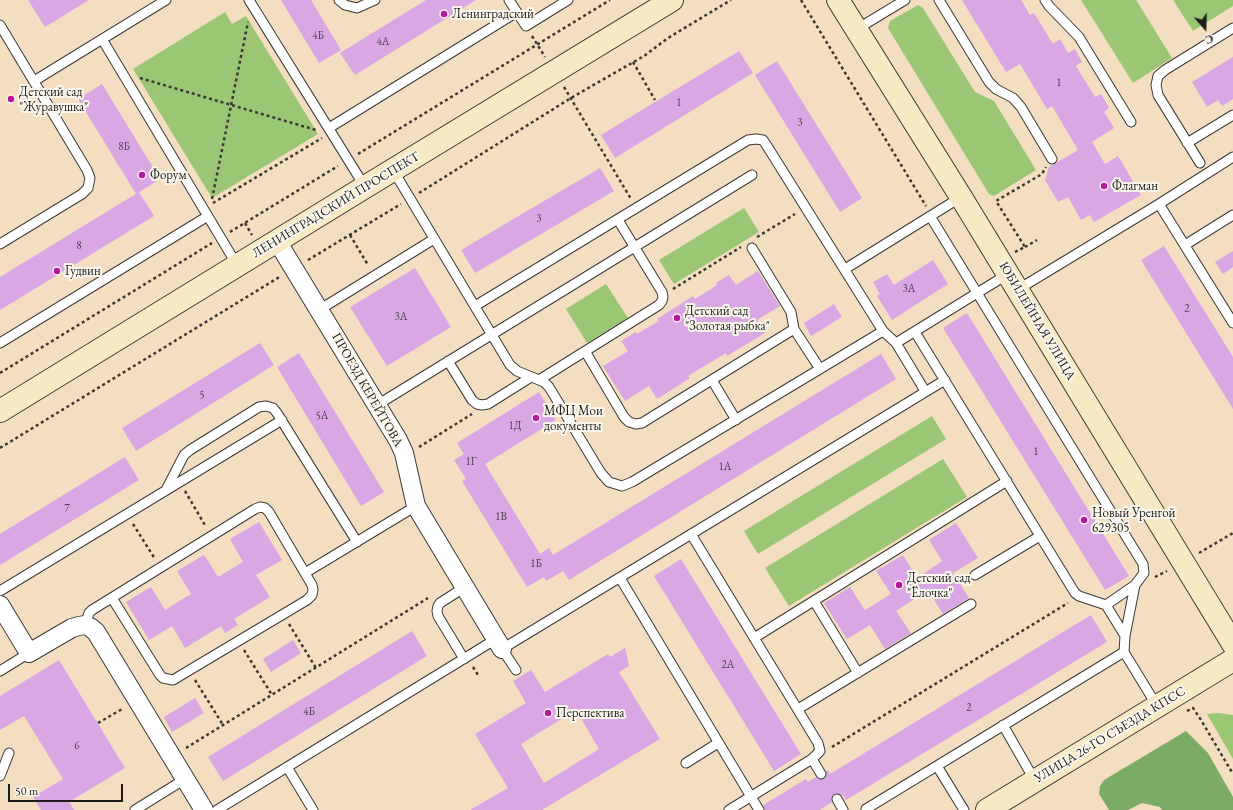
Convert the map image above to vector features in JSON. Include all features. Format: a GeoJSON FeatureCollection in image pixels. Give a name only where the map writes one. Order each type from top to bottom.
{"type":"FeatureCollection","features":[{"type":"Feature","properties":{"kind":"main road","name":"ЛЕНИНГРАДСКИЙ ПРОСПЕКТ"},"geometry":{"type":"LineString","coordinates":[[0,411],[365,186],[672,0]]}},
{"type":"Feature","properties":{"kind":"main road","name":"ЮБИЛЕЙНАЯ УЛИЦА"},"geometry":{"type":"LineString","coordinates":[[838,0],[961,197],[1233,644]]}},
{"type":"Feature","properties":{"kind":"main road","name":"УЛИЦА 26-ГО СЪЕЗДА КПСС"},"geometry":{"type":"LineString","coordinates":[[995,808],[1035,781],[1233,660]]}},
{"type":"Feature","properties":{"kind":"street","name":"ПРОЕЗД КЕРЕЙТОВА"},"geometry":{"type":"LineString","coordinates":[[277,241],[398,440],[404,456],[416,506],[499,644]]}},
{"type":"Feature","properties":{"kind":"street"},"geometry":{"type":"LineString","coordinates":[[0,605],[29,653],[72,628],[85,625],[96,632],[204,810]]}},
{"type":"Feature","properties":{"kind":"lane"},"geometry":{"type":"LineString","coordinates":[[34,81],[166,0]]}},
{"type":"Feature","properties":{"kind":"lane"},"geometry":{"type":"LineString","coordinates":[[339,0],[344,5],[357,8],[375,0]]}},
{"type":"Feature","properties":{"kind":"lane"},"geometry":{"type":"LineString","coordinates":[[509,0],[526,26],[568,0]]}},
{"type":"Feature","properties":{"kind":"lane"},"geometry":{"type":"LineString","coordinates":[[857,29],[905,0]]}},
{"type":"Feature","properties":{"kind":"lane"},"geometry":{"type":"LineString","coordinates":[[938,0],[989,82],[996,89],[1013,98],[1052,159]]}},
{"type":"Feature","properties":{"kind":"lane"},"geometry":{"type":"LineString","coordinates":[[1045,0],[1079,37],[1131,122]]}},
{"type":"Feature","properties":{"kind":"lane"},"geometry":{"type":"LineString","coordinates":[[250,2],[329,131],[365,186]]}},
{"type":"Feature","properties":{"kind":"lane"},"geometry":{"type":"LineString","coordinates":[[329,131],[517,12]]}},
{"type":"Feature","properties":{"kind":"lane"},"geometry":{"type":"LineString","coordinates":[[0,26],[87,170],[90,178],[88,188],[82,194],[0,244]]}},
{"type":"Feature","properties":{"kind":"lane"},"geometry":{"type":"LineString","coordinates":[[1200,163],[1158,96],[1156,85],[1158,76],[1165,70],[1233,28]]}},
{"type":"Feature","properties":{"kind":"lane"},"geometry":{"type":"LineString","coordinates":[[102,39],[237,265]]}},
{"type":"Feature","properties":{"kind":"lane"},"geometry":{"type":"LineString","coordinates":[[1187,143],[1233,115]]}},
{"type":"Feature","properties":{"kind":"lane"},"geometry":{"type":"LineString","coordinates":[[475,306],[748,140],[763,140],[883,331],[896,343],[925,391]]}},
{"type":"Feature","properties":{"kind":"lane"},"geometry":{"type":"LineString","coordinates":[[896,343],[1008,275],[1159,204],[1233,157]]}},
{"type":"Feature","properties":{"kind":"lane"},"geometry":{"type":"LineString","coordinates":[[393,170],[510,365],[517,371],[544,382],[549,387],[601,473],[609,482],[622,486],[632,482],[883,331]]}},
{"type":"Feature","properties":{"kind":"lane"},"geometry":{"type":"LineString","coordinates":[[377,404],[492,335],[752,174]]}},
{"type":"Feature","properties":{"kind":"lane"},"geometry":{"type":"LineString","coordinates":[[845,269],[961,197]]}},
{"type":"Feature","properties":{"kind":"lane"},"geometry":{"type":"LineString","coordinates":[[1159,204],[1233,323]]}},
{"type":"Feature","properties":{"kind":"lane"},"geometry":{"type":"LineString","coordinates":[[931,215],[1143,564],[1144,573],[1135,585],[1106,605]]}},
{"type":"Feature","properties":{"kind":"lane"},"geometry":{"type":"LineString","coordinates":[[1185,245],[1233,215]]}},
{"type":"Feature","properties":{"kind":"lane"},"geometry":{"type":"LineString","coordinates":[[0,342],[208,216]]}},
{"type":"Feature","properties":{"kind":"lane"},"geometry":{"type":"LineString","coordinates":[[448,361],[472,400],[477,404],[488,404],[585,352],[659,305],[662,301],[662,292],[618,220]]}},
{"type":"Feature","properties":{"kind":"lane"},"geometry":{"type":"LineString","coordinates":[[320,310],[434,239]]}},
{"type":"Feature","properties":{"kind":"lane"},"geometry":{"type":"LineString","coordinates":[[752,248],[791,312],[794,329],[820,369]]}},
{"type":"Feature","properties":{"kind":"lane"},"geometry":{"type":"LineString","coordinates":[[585,352],[624,417],[629,422],[636,424],[642,423],[794,329]]}},
{"type":"Feature","properties":{"kind":"lane"},"geometry":{"type":"LineString","coordinates":[[915,332],[1075,592],[1079,596],[1106,605],[1125,636]]}},
{"type":"Feature","properties":{"kind":"lane"},"geometry":{"type":"LineString","coordinates":[[712,380],[736,420]]}},
{"type":"Feature","properties":{"kind":"lane"},"geometry":{"type":"LineString","coordinates":[[217,810],[464,659],[499,644],[620,578],[945,380]]}},
{"type":"Feature","properties":{"kind":"lane"},"geometry":{"type":"LineString","coordinates":[[165,491],[184,455],[259,407],[266,406],[273,408],[282,420],[357,542]]}},
{"type":"Feature","properties":{"kind":"lane"},"geometry":{"type":"LineString","coordinates":[[0,591],[282,420]]}},
{"type":"Feature","properties":{"kind":"lane"},"geometry":{"type":"LineString","coordinates":[[754,638],[1007,481]]}},
{"type":"Feature","properties":{"kind":"lane"},"geometry":{"type":"LineString","coordinates":[[305,573],[416,506]]}},
{"type":"Feature","properties":{"kind":"lane"},"geometry":{"type":"LineString","coordinates":[[85,625],[89,613],[112,598],[255,509],[265,508],[312,585],[312,595],[307,600],[173,680],[165,679],[160,675],[112,598]]}},
{"type":"Feature","properties":{"kind":"lane"},"geometry":{"type":"LineString","coordinates":[[691,534],[820,747],[820,751],[812,759],[729,810]]}},
{"type":"Feature","properties":{"kind":"lane"},"geometry":{"type":"LineString","coordinates":[[975,575],[1040,536]]}},
{"type":"Feature","properties":{"kind":"lane"},"geometry":{"type":"LineString","coordinates":[[620,578],[759,810]]}},
{"type":"Feature","properties":{"kind":"lane"},"geometry":{"type":"LineString","coordinates":[[1135,585],[1125,636],[1124,652],[1162,703]]}},
{"type":"Feature","properties":{"kind":"lane"},"geometry":{"type":"LineString","coordinates":[[464,659],[438,616],[437,611],[440,603],[465,587]]}},
{"type":"Feature","properties":{"kind":"lane"},"geometry":{"type":"LineString","coordinates":[[814,601],[858,673]]}},
{"type":"Feature","properties":{"kind":"lane"},"geometry":{"type":"LineString","coordinates":[[798,709],[970,604]]}},
{"type":"Feature","properties":{"kind":"lane"},"geometry":{"type":"LineString","coordinates":[[499,644],[516,670]]}},
{"type":"Feature","properties":{"kind":"lane"},"geometry":{"type":"LineString","coordinates":[[867,810],[866,809],[1124,652]]}},
{"type":"Feature","properties":{"kind":"lane"},"geometry":{"type":"LineString","coordinates":[[0,671],[29,653]]}},
{"type":"Feature","properties":{"kind":"lane"},"geometry":{"type":"LineString","coordinates":[[1003,725],[1035,781]]}},
{"type":"Feature","properties":{"kind":"lane"},"geometry":{"type":"LineString","coordinates":[[686,763],[718,743]]}},
{"type":"Feature","properties":{"kind":"lane"},"geometry":{"type":"LineString","coordinates":[[0,776],[9,753]]}},
{"type":"Feature","properties":{"kind":"lane"},"geometry":{"type":"LineString","coordinates":[[812,759],[821,774]]}},
{"type":"Feature","properties":{"kind":"lane"},"geometry":{"type":"LineString","coordinates":[[937,766],[964,810]]}},
{"type":"Feature","properties":{"kind":"lane"},"geometry":{"type":"LineString","coordinates":[[287,767],[313,810]]}},
{"type":"Feature","properties":{"kind":"lane"},"geometry":{"type":"LineString","coordinates":[[135,810],[186,779]]}},
{"type":"Feature","properties":{"kind":"lane"},"geometry":{"type":"LineString","coordinates":[[837,799],[843,810]]}},
{"type":"Feature","properties":{"kind":"path"},"geometry":{"type":"LineString","coordinates":[[0,373],[610,0]]}},
{"type":"Feature","properties":{"kind":"path"},"geometry":{"type":"LineString","coordinates":[[0,448],[350,235],[571,98],[644,56],[668,38],[731,0]]}},
{"type":"Feature","properties":{"kind":"path"},"geometry":{"type":"LineString","coordinates":[[801,0],[931,215]]}},
{"type":"Feature","properties":{"kind":"path"},"geometry":{"type":"LineString","coordinates":[[250,2],[211,205],[329,131]]}},
{"type":"Feature","properties":{"kind":"path"},"geometry":{"type":"LineString","coordinates":[[526,26],[637,208]]}},
{"type":"Feature","properties":{"kind":"path"},"geometry":{"type":"LineString","coordinates":[[633,62],[655,100]]}},
{"type":"Feature","properties":{"kind":"path"},"geometry":{"type":"LineString","coordinates":[[122,73],[231,105],[329,131]]}},
{"type":"Feature","properties":{"kind":"path"},"geometry":{"type":"LineString","coordinates":[[1024,247],[996,201],[1042,174],[1052,159]]}},
{"type":"Feature","properties":{"kind":"path"},"geometry":{"type":"LineString","coordinates":[[756,238],[806,207]]}},
{"type":"Feature","properties":{"kind":"path"},"geometry":{"type":"LineString","coordinates":[[350,235],[375,276]]}},
{"type":"Feature","properties":{"kind":"path"},"geometry":{"type":"LineString","coordinates":[[1008,275],[1024,247],[1037,240]]}},
{"type":"Feature","properties":{"kind":"path"},"geometry":{"type":"LineString","coordinates":[[663,295],[742,246]]}},
{"type":"Feature","properties":{"kind":"path"},"geometry":{"type":"LineString","coordinates":[[404,456],[488,404]]}},
{"type":"Feature","properties":{"kind":"path"},"geometry":{"type":"LineString","coordinates":[[180,482],[212,536]]}},
{"type":"Feature","properties":{"kind":"path"},"geometry":{"type":"LineString","coordinates":[[127,514],[160,568]]}},
{"type":"Feature","properties":{"kind":"path"},"geometry":{"type":"LineString","coordinates":[[172,757],[433,595]]}},
{"type":"Feature","properties":{"kind":"path"},"geometry":{"type":"LineString","coordinates":[[812,759],[1079,596]]}},
{"type":"Feature","properties":{"kind":"path"},"geometry":{"type":"LineString","coordinates":[[283,614],[316,668]]}},
{"type":"Feature","properties":{"kind":"path"},"geometry":{"type":"LineString","coordinates":[[238,641],[272,695]]}},
{"type":"Feature","properties":{"kind":"path"},"geometry":{"type":"LineString","coordinates":[[189,671],[223,725]]}},
{"type":"Feature","properties":{"kind":"path"},"geometry":{"type":"LineString","coordinates":[[98,724],[138,700]]}},
{"type":"Feature","properties":{"kind":"path"},"geometry":{"type":"LineString","coordinates":[[1162,703],[1177,717],[1193,708],[1233,774]]}},
{"type":"Feature","properties":{"kind":"green space"},"geometry":{"type":"Polygon","coordinates":[[[1081,0],[1136,0],[1172,58],[1133,83],[1081,0]]]}},
{"type":"Feature","properties":{"kind":"green space"},"geometry":{"type":"Polygon","coordinates":[[[1173,0],[1233,0],[1233,6],[1193,31],[1173,0]]]}},
{"type":"Feature","properties":{"kind":"green space"},"geometry":{"type":"Polygon","coordinates":[[[918,5],[923,8],[975,92],[994,101],[1036,170],[994,196],[989,194],[888,28],[890,21],[918,5]]]}},
{"type":"Feature","properties":{"kind":"green space"},"geometry":{"type":"Polygon","coordinates":[[[225,12],[232,24],[246,16],[318,134],[212,198],[133,69],[225,12]]]}},
{"type":"Feature","properties":{"kind":"green space"},"geometry":{"type":"Polygon","coordinates":[[[744,208],[759,232],[674,284],[659,260],[744,208]]]}},
{"type":"Feature","properties":{"kind":"green space"},"geometry":{"type":"Polygon","coordinates":[[[606,284],[628,318],[587,343],[566,309],[606,284]]]}},
{"type":"Feature","properties":{"kind":"green space"},"geometry":{"type":"Polygon","coordinates":[[[932,416],[946,439],[758,554],[744,531],[932,416]]]}},
{"type":"Feature","properties":{"kind":"green space"},"geometry":{"type":"Polygon","coordinates":[[[943,459],[967,497],[789,606],[765,568],[943,459]]]}},
{"type":"Feature","properties":{"kind":"green space"},"geometry":{"type":"Polygon","coordinates":[[[1218,713],[1233,715],[1233,759],[1207,714],[1218,713]]]}},
{"type":"Feature","properties":{"kind":"green space"},"geometry":{"type":"Polygon","coordinates":[[[1186,731],[1208,753],[1233,797],[1233,810],[1162,810],[1160,807],[1142,803],[1128,810],[1109,810],[1099,794],[1100,786],[1104,780],[1186,731]]]}},
{"type":"Feature","properties":{"kind":"building"},"geometry":{"type":"Polygon","coordinates":[[[28,0],[89,0],[45,27],[28,0]]]}},
{"type":"Feature","properties":{"kind":"building"},"geometry":{"type":"Polygon","coordinates":[[[281,0],[311,0],[341,50],[319,63],[281,0]]]}},
{"type":"Feature","properties":{"kind":"building"},"geometry":{"type":"Polygon","coordinates":[[[426,0],[476,0],[355,75],[340,53],[426,0]]]}},
{"type":"Feature","properties":{"kind":"building"},"geometry":{"type":"Polygon","coordinates":[[[962,0],[1021,0],[1030,15],[1034,13],[1053,44],[1060,39],[1068,53],[1075,49],[1082,62],[1076,66],[1095,97],[1101,94],[1109,108],[1104,112],[1114,128],[1092,142],[1105,164],[1118,156],[1141,195],[1094,222],[1090,215],[1081,220],[1068,197],[1058,202],[1045,180],[1049,167],[1078,150],[1052,106],[1047,109],[1020,64],[1006,72],[962,0]]]}},
{"type":"Feature","properties":{"kind":"building"},"geometry":{"type":"Polygon","coordinates":[[[739,51],[753,73],[615,158],[601,135],[739,51]]]}},
{"type":"Feature","properties":{"kind":"building"},"geometry":{"type":"Polygon","coordinates":[[[1233,57],[1233,99],[1222,106],[1218,100],[1207,107],[1192,82],[1233,57]]]}},
{"type":"Feature","properties":{"kind":"building"},"geometry":{"type":"Polygon","coordinates":[[[777,61],[862,198],[840,212],[755,75],[777,61]]]}},
{"type":"Feature","properties":{"kind":"building"},"geometry":{"type":"Polygon","coordinates":[[[102,84],[160,179],[136,194],[78,99],[102,84]]]}},
{"type":"Feature","properties":{"kind":"building"},"geometry":{"type":"Polygon","coordinates":[[[600,168],[614,191],[475,273],[461,250],[600,168]]]}},
{"type":"Feature","properties":{"kind":"building"},"geometry":{"type":"Polygon","coordinates":[[[139,192],[154,216],[0,310],[0,277],[139,192]]]}},
{"type":"Feature","properties":{"kind":"building"},"geometry":{"type":"Polygon","coordinates":[[[1164,246],[1233,357],[1233,409],[1141,260],[1164,246]]]}},
{"type":"Feature","properties":{"kind":"building"},"geometry":{"type":"Polygon","coordinates":[[[1233,251],[1233,267],[1223,274],[1215,262],[1233,251]]]}},
{"type":"Feature","properties":{"kind":"building"},"geometry":{"type":"Polygon","coordinates":[[[933,260],[948,284],[892,320],[877,296],[880,294],[873,282],[887,274],[894,285],[933,260]]]}},
{"type":"Feature","properties":{"kind":"building"},"geometry":{"type":"Polygon","coordinates":[[[415,268],[451,327],[387,366],[350,307],[415,268]]]}},
{"type":"Feature","properties":{"kind":"building"},"geometry":{"type":"Polygon","coordinates":[[[758,271],[780,306],[757,320],[765,333],[727,356],[726,353],[688,376],[690,378],[657,399],[649,386],[625,401],[603,366],[628,351],[621,341],[636,332],[637,334],[659,321],[657,319],[693,296],[695,299],[717,285],[716,283],[729,275],[736,285],[758,271]]]}},
{"type":"Feature","properties":{"kind":"building"},"geometry":{"type":"Polygon","coordinates":[[[834,304],[842,317],[811,336],[804,323],[834,304]]]}},
{"type":"Feature","properties":{"kind":"building"},"geometry":{"type":"Polygon","coordinates":[[[967,313],[1129,576],[1105,590],[943,328],[967,313]]]}},
{"type":"Feature","properties":{"kind":"building"},"geometry":{"type":"Polygon","coordinates":[[[260,343],[274,365],[136,451],[122,428],[260,343]]]}},
{"type":"Feature","properties":{"kind":"building"},"geometry":{"type":"Polygon","coordinates":[[[299,353],[384,492],[361,506],[277,367],[299,353]]]}},
{"type":"Feature","properties":{"kind":"building"},"geometry":{"type":"Polygon","coordinates":[[[881,354],[896,379],[569,580],[563,571],[546,581],[544,577],[527,587],[462,481],[466,479],[454,460],[464,454],[457,443],[539,392],[556,420],[485,464],[540,554],[549,548],[553,555],[881,354]]]}},
{"type":"Feature","properties":{"kind":"building"},"geometry":{"type":"Polygon","coordinates":[[[125,457],[139,480],[0,565],[0,534],[125,457]]]}},
{"type":"Feature","properties":{"kind":"building"},"geometry":{"type":"Polygon","coordinates":[[[259,522],[282,560],[256,575],[270,597],[234,619],[238,625],[225,633],[221,626],[185,648],[172,626],[149,640],[126,602],[151,587],[165,610],[191,594],[177,571],[204,555],[218,577],[243,562],[230,539],[259,522]]]}},
{"type":"Feature","properties":{"kind":"building"},"geometry":{"type":"Polygon","coordinates":[[[956,523],[978,558],[953,573],[969,598],[943,614],[928,590],[896,611],[911,633],[885,649],[870,625],[847,639],[824,603],[850,587],[865,610],[891,594],[876,571],[903,555],[917,578],[942,561],[929,540],[956,523]]]}},
{"type":"Feature","properties":{"kind":"building"},"geometry":{"type":"Polygon","coordinates":[[[681,559],[801,754],[774,771],[654,576],[681,559]]]}},
{"type":"Feature","properties":{"kind":"building"},"geometry":{"type":"Polygon","coordinates":[[[1091,615],[1107,642],[846,800],[843,795],[842,796],[837,793],[832,796],[832,802],[820,810],[765,810],[763,805],[806,779],[808,782],[816,777],[818,779],[824,779],[826,777],[826,771],[828,770],[830,774],[1091,615]]]}},
{"type":"Feature","properties":{"kind":"building"},"geometry":{"type":"Polygon","coordinates":[[[412,631],[427,656],[223,781],[208,757],[412,631]]]}},
{"type":"Feature","properties":{"kind":"building"},"geometry":{"type":"Polygon","coordinates":[[[293,640],[301,653],[271,672],[263,659],[293,640]]]}},
{"type":"Feature","properties":{"kind":"building"},"geometry":{"type":"Polygon","coordinates":[[[625,648],[629,666],[619,672],[660,739],[542,810],[470,810],[508,788],[475,734],[526,703],[513,681],[531,670],[545,692],[608,654],[610,657],[625,648]],[[576,710],[521,744],[544,783],[599,749],[576,710]]]}},
{"type":"Feature","properties":{"kind":"building"},"geometry":{"type":"Polygon","coordinates":[[[59,660],[125,768],[69,802],[74,810],[41,810],[33,797],[63,779],[24,716],[0,730],[0,696],[59,660]]]}},
{"type":"Feature","properties":{"kind":"building"},"geometry":{"type":"Polygon","coordinates":[[[195,698],[204,713],[172,732],[164,717],[195,698]]]}},
{"type":"Feature","properties":{"kind":"place","name":"Ленинградский"},"geometry":{"type":"Point","coordinates":[444,14]}},
{"type":"Feature","properties":{"kind":"place","name":"Детский сад \"Журавушка\""},"geometry":{"type":"Point","coordinates":[11,99]}},
{"type":"Feature","properties":{"kind":"place","name":"Форум"},"geometry":{"type":"Point","coordinates":[142,175]}},
{"type":"Feature","properties":{"kind":"place","name":"Флагман"},"geometry":{"type":"Point","coordinates":[1104,186]}},
{"type":"Feature","properties":{"kind":"place","name":"Гудвин"},"geometry":{"type":"Point","coordinates":[57,271]}},
{"type":"Feature","properties":{"kind":"place","name":"Детский сад \"Золотая рыбка\""},"geometry":{"type":"Point","coordinates":[677,318]}},
{"type":"Feature","properties":{"kind":"place","name":"МФЦ Мои документы"},"geometry":{"type":"Point","coordinates":[536,418]}},
{"type":"Feature","properties":{"kind":"place","name":"Новый Уренгой 629305"},"geometry":{"type":"Point","coordinates":[1084,520]}},
{"type":"Feature","properties":{"kind":"place","name":"Детский сад \"Ёлочка\""},"geometry":{"type":"Point","coordinates":[899,585]}},
{"type":"Feature","properties":{"kind":"place","name":"Перспектива"},"geometry":{"type":"Point","coordinates":[548,713]}}]}
